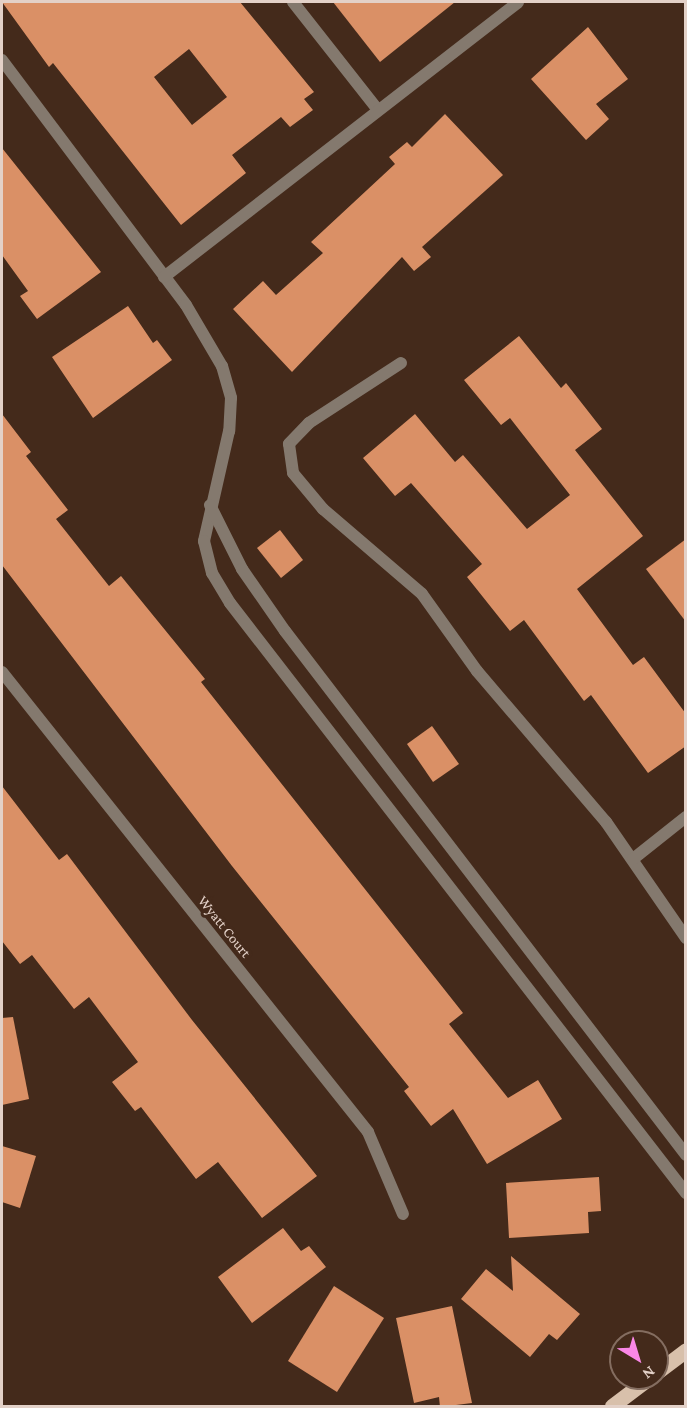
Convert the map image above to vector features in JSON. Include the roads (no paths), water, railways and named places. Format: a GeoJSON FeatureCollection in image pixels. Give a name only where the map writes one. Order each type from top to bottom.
{"type":"FeatureCollection","features":[{"type":"Feature","properties":{"kind":"main road"},"geometry":{"type":"LineString","coordinates":[[669,1363],[686,1350]]}},
{"type":"Feature","properties":{"kind":"main road"},"geometry":{"type":"LineString","coordinates":[[612,1407],[634,1390]]}},
{"type":"Feature","properties":{"kind":"street"},"geometry":{"type":"LineString","coordinates":[[293,2],[378,110]]}},
{"type":"Feature","properties":{"kind":"street"},"geometry":{"type":"LineString","coordinates":[[164,277],[518,2]]}},
{"type":"Feature","properties":{"kind":"street"},"geometry":{"type":"LineString","coordinates":[[2,60],[164,277],[222,366],[231,398],[229,431],[210,505],[204,541],[212,573],[230,603],[686,1193]]}},
{"type":"Feature","properties":{"kind":"street"},"geometry":{"type":"LineString","coordinates":[[401,363],[309,423],[289,444],[293,473],[323,509],[422,594],[477,671],[521,718],[633,859],[686,939]]}},
{"type":"Feature","properties":{"kind":"street"},"geometry":{"type":"LineString","coordinates":[[210,505],[242,569],[285,631],[686,1155]]}},
{"type":"Feature","properties":{"kind":"street","name":"Wyatt Court"},"geometry":{"type":"LineString","coordinates":[[2,672],[368,1132],[403,1214]]}},
{"type":"Feature","properties":{"kind":"street"},"geometry":{"type":"LineString","coordinates":[[633,859],[686,817]]}}]}
